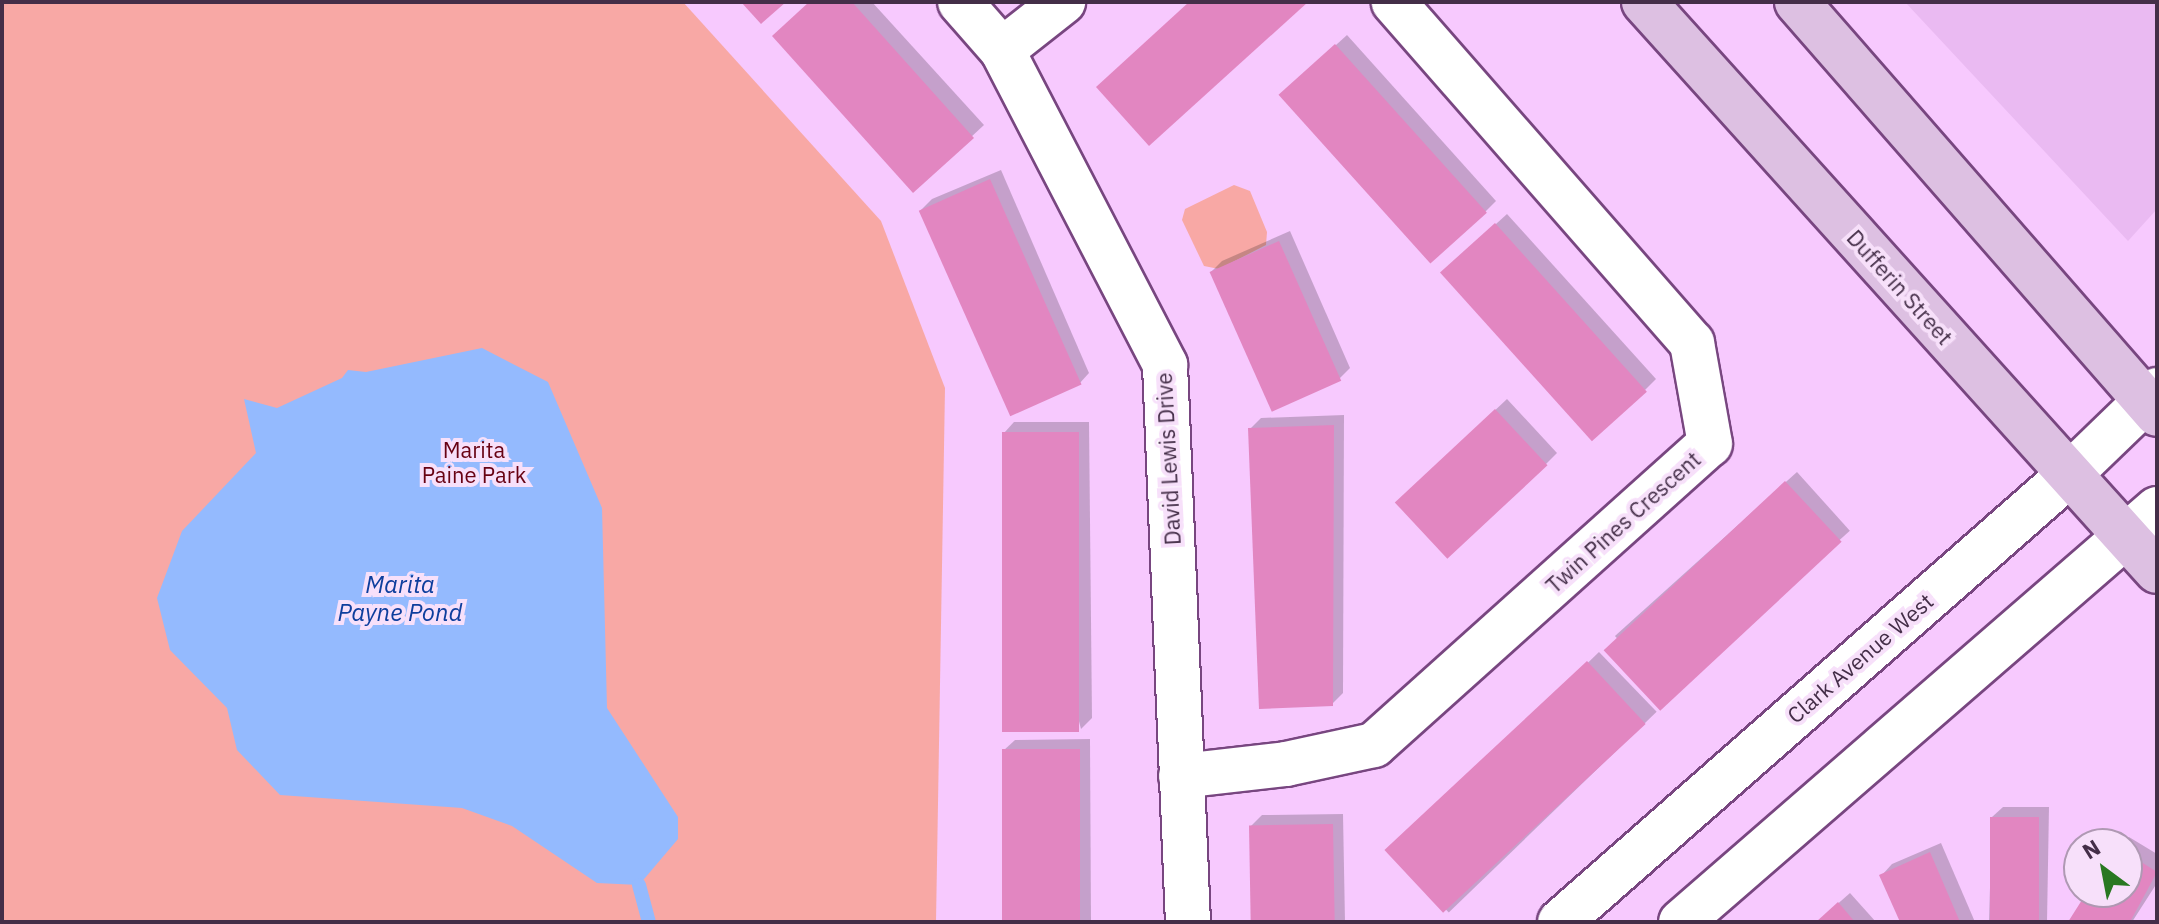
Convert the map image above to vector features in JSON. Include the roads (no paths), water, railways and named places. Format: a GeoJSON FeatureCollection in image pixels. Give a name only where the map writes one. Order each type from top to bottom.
{"type":"FeatureCollection","features":[{"type":"Feature","properties":{"kind":"main road","name":"Dufferin Street"},"geometry":{"type":"LineString","coordinates":[[1644,2],[2070,474],[2142,524],[2157,571]]}},
{"type":"Feature","properties":{"kind":"main road"},"geometry":{"type":"LineString","coordinates":[[1797,2],[2153,401]]}},
{"type":"Feature","properties":{"kind":"street","name":"David Lewis Drive"},"geometry":{"type":"LineString","coordinates":[[960,2],[1002,50],[1165,365],[1188,922]]}},
{"type":"Feature","properties":{"kind":"street"},"geometry":{"type":"LineString","coordinates":[[1002,50],[1063,2]]}},
{"type":"Feature","properties":{"kind":"street","name":"Twin Pines Crescent"},"geometry":{"type":"LineString","coordinates":[[1181,776],[1286,764],[1374,745],[1710,444],[1692,343],[1394,2]]}},
{"type":"Feature","properties":{"kind":"street","name":"Clark Avenue West"},"geometry":{"type":"LineString","coordinates":[[1560,922],[2153,401]]}},
{"type":"Feature","properties":{"kind":"street"},"geometry":{"type":"LineString","coordinates":[[1681,922],[2142,524]]}},
{"type":"Feature","properties":{"kind":"water","name":"Marita Payne Pond"},"geometry":{"type":"Polygon","coordinates":[[[482,348],[548,382],[602,508],[607,708],[678,817],[678,839],[639,885],[597,883],[512,826],[462,808],[280,795],[237,750],[227,708],[170,650],[157,598],[182,531],[256,453],[244,399],[277,408],[342,378],[348,370],[366,372],[482,348]]]}},
{"type":"Feature","properties":{"kind":"waterway"},"geometry":{"type":"LineString","coordinates":[[639,885],[649,922]]}},
{"type":"Feature","properties":{"kind":"park label","name":"Marita Paine Park"},"geometry":{"type":"Point","coordinates":[474,462]}}]}
